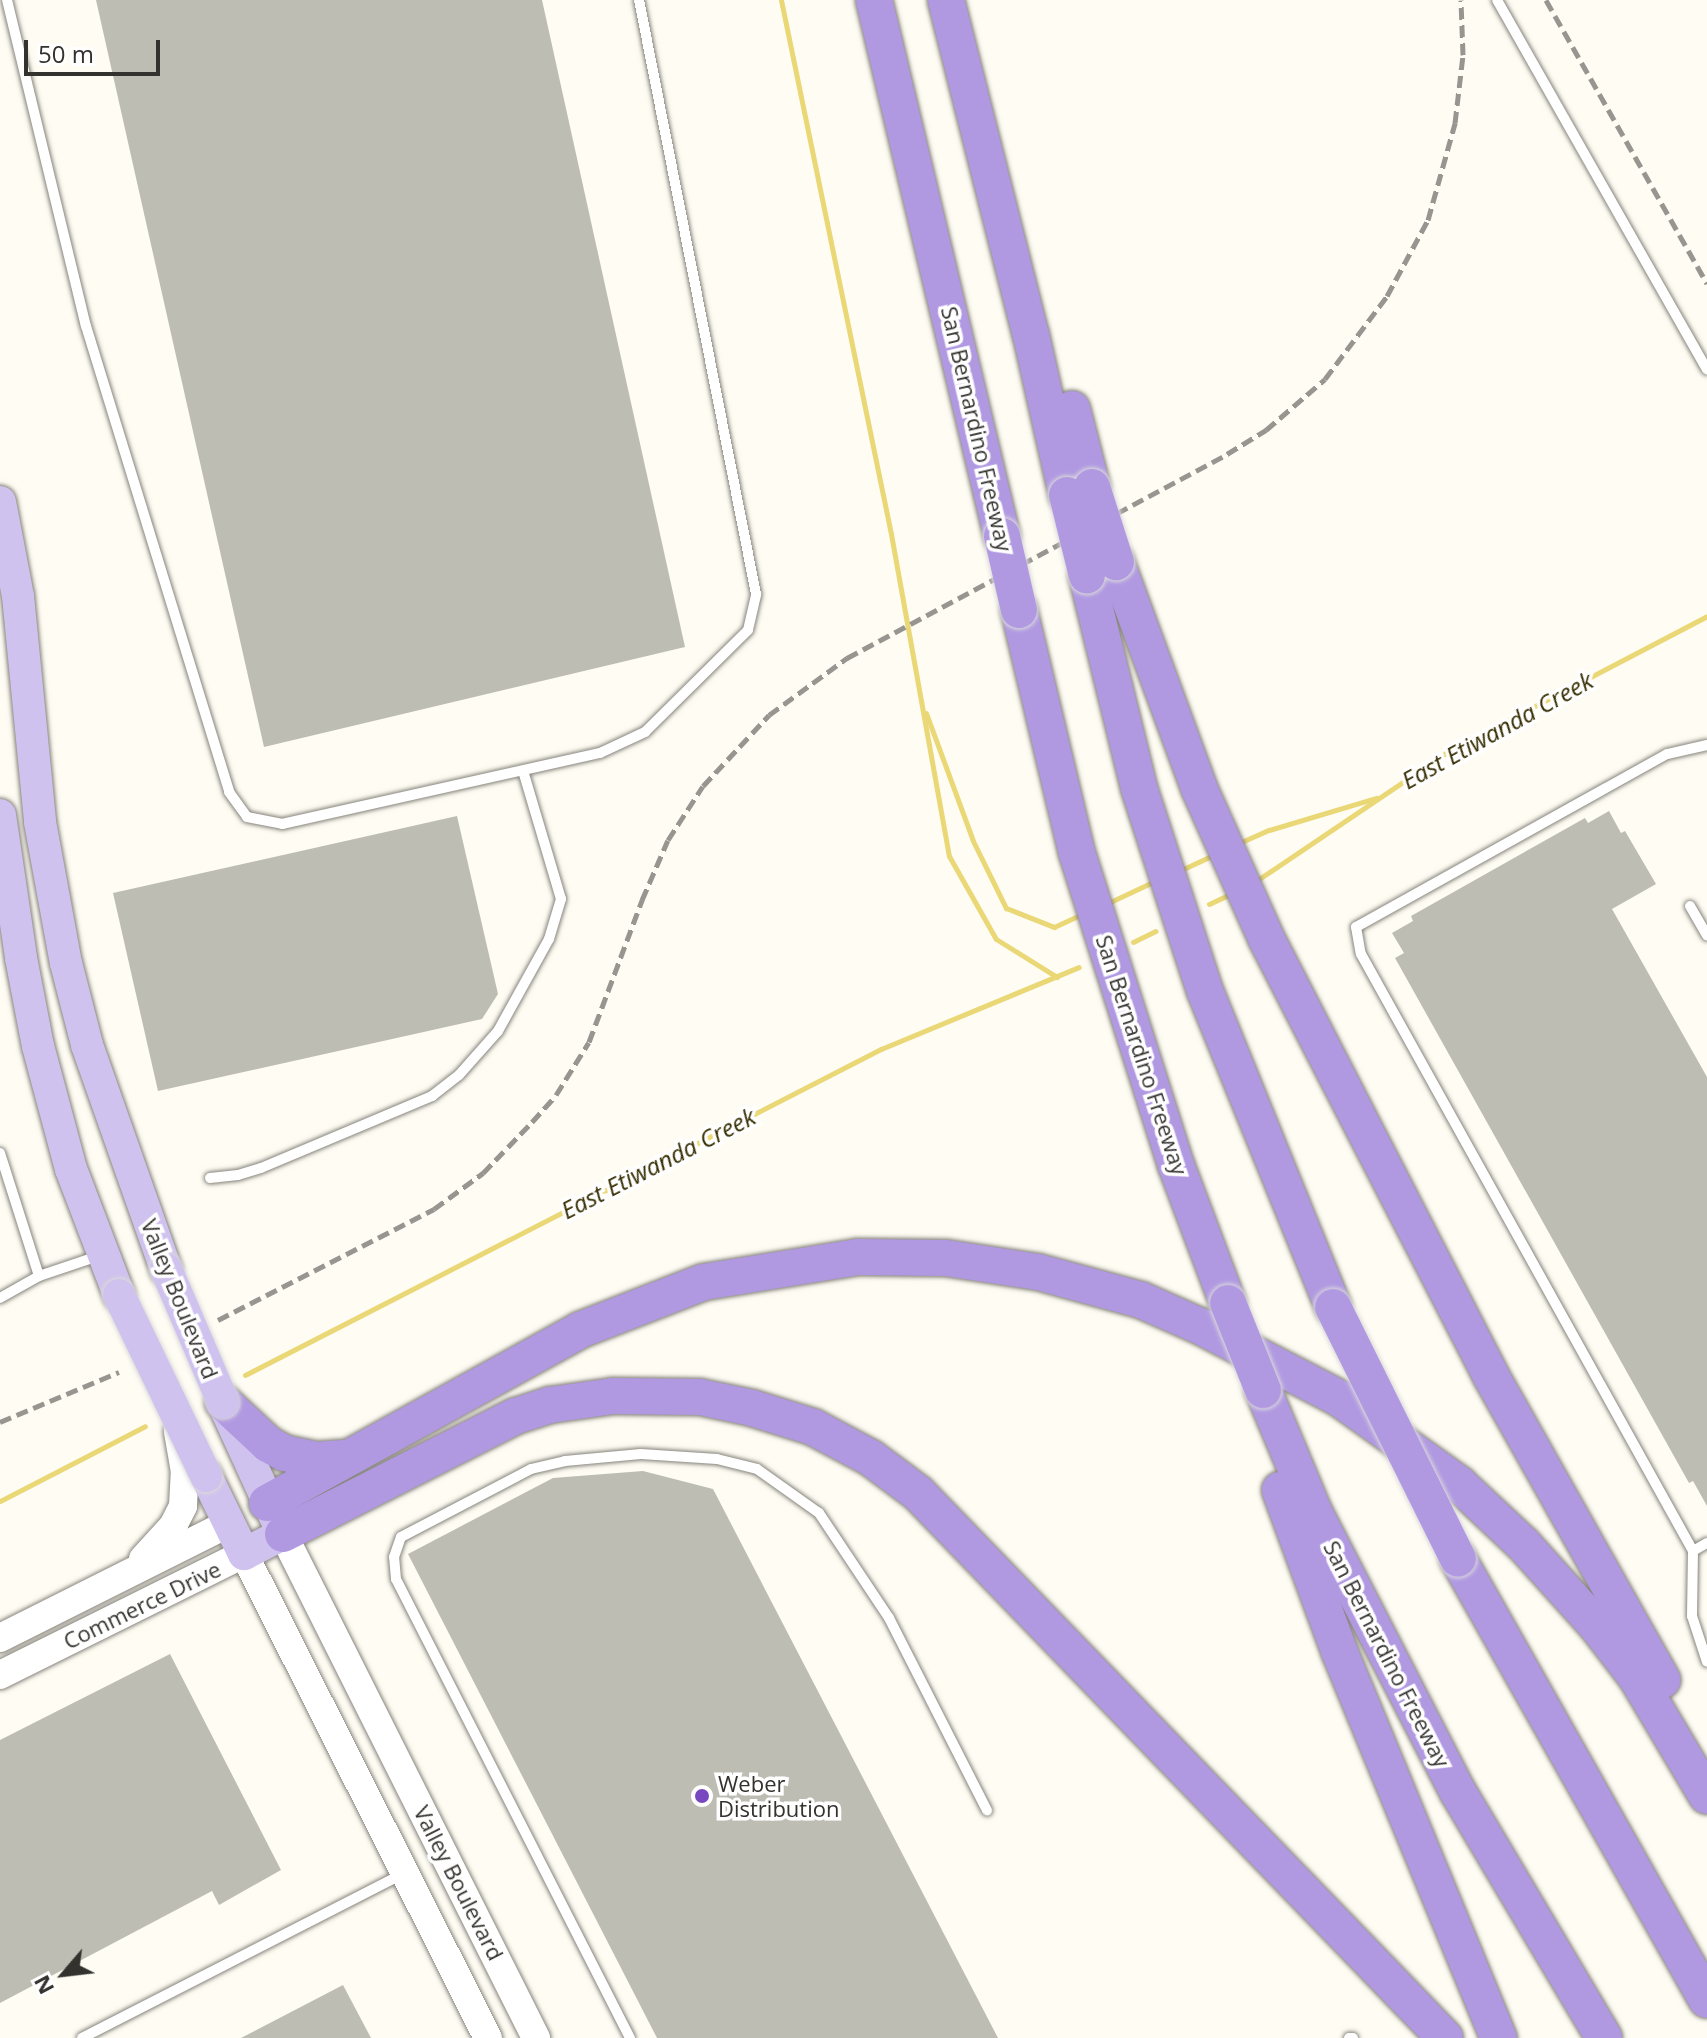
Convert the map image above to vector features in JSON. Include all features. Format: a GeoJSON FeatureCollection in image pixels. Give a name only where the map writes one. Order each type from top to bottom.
{"type":"FeatureCollection","features":[{"type":"Feature","properties":{"kind":"highway","name":"San Bernardino Freeway"},"geometry":{"type":"LineString","coordinates":[[874,0],[1077,853],[1176,1165],[1228,1303],[1314,1512],[1458,1792],[1604,2038]]}},
{"type":"Feature","properties":{"kind":"highway"},"geometry":{"type":"LineString","coordinates":[[946,0],[1031,335],[1101,569],[1139,788],[1205,991],[1333,1307],[1458,1559],[1707,2000]]}},
{"type":"Feature","properties":{"kind":"highway"},"geometry":{"type":"LineString","coordinates":[[1101,569],[1266,938],[1491,1376],[1707,1763]]}},
{"type":"Feature","properties":{"kind":"highway"},"geometry":{"type":"LineString","coordinates":[[275,1519],[346,1458],[590,1325],[704,1282],[858,1257],[946,1258],[1038,1272],[1141,1300],[1202,1327],[1339,1398],[1459,1484],[1533,1555],[1597,1626],[1637,1678],[1707,1796]]}},
{"type":"Feature","properties":{"kind":"highway"},"geometry":{"type":"LineString","coordinates":[[1263,1390],[1274,1474],[1340,1653],[1499,2038]]}},
{"type":"Feature","properties":{"kind":"highway"},"geometry":{"type":"LineString","coordinates":[[275,1519],[516,1416],[550,1405],[613,1396],[700,1397],[813,1427],[871,1458],[918,1493],[1445,2038]]}},
{"type":"Feature","properties":{"kind":"highway"},"geometry":{"type":"LineString","coordinates":[[223,1402],[257,1450],[299,1457],[346,1458]]}},
{"type":"Feature","properties":{"kind":"main road","name":"Valley Boulevard"},"geometry":{"type":"LineString","coordinates":[[0,502],[18,596],[40,822],[66,963],[87,1045],[166,1269],[223,1402]]}},
{"type":"Feature","properties":{"kind":"main road","name":"Valley Boulevard"},"geometry":{"type":"LineString","coordinates":[[0,815],[21,958],[38,1046],[71,1169],[102,1254],[176,1421],[196,1481],[228,1524],[244,1554],[488,2038]]}},
{"type":"Feature","properties":{"kind":"main road","name":"Valley Boulevard"},"geometry":{"type":"LineString","coordinates":[[257,1450],[275,1519],[536,2038]]}},
{"type":"Feature","properties":{"kind":"main road"},"geometry":{"type":"LineString","coordinates":[[131,1572],[173,1526],[196,1481]]}},
{"type":"Feature","properties":{"kind":"main road","name":"Commerce Drive"},"geometry":{"type":"LineString","coordinates":[[0,1638],[228,1524],[275,1519]]}},
{"type":"Feature","properties":{"kind":"main road","name":"Commerce Drive"},"geometry":{"type":"LineString","coordinates":[[0,1675],[244,1554],[275,1519]]}},
{"type":"Feature","properties":{"kind":"lane"},"geometry":{"type":"LineString","coordinates":[[7,0],[86,326],[229,792],[247,817],[282,824],[600,753],[645,732],[748,630],[756,594],[639,0]]}},
{"type":"Feature","properties":{"kind":"lane"},"geometry":{"type":"LineString","coordinates":[[1497,0],[1707,369]]}},
{"type":"Feature","properties":{"kind":"lane"},"geometry":{"type":"LineString","coordinates":[[1707,745],[1667,754],[1356,927],[1361,954],[1693,1551],[1692,1616],[1707,1662]]}},
{"type":"Feature","properties":{"kind":"lane"},"geometry":{"type":"LineString","coordinates":[[210,1178],[261,1168],[432,1096],[459,1075],[498,1031],[549,939],[561,899],[523,771]]}},
{"type":"Feature","properties":{"kind":"lane"},"geometry":{"type":"LineString","coordinates":[[1690,906],[1707,936]]}},
{"type":"Feature","properties":{"kind":"lane"},"geometry":{"type":"LineString","coordinates":[[0,1153],[39,1276]]}},
{"type":"Feature","properties":{"kind":"lane"},"geometry":{"type":"LineString","coordinates":[[0,1298],[39,1276],[102,1254]]}},
{"type":"Feature","properties":{"kind":"lane"},"geometry":{"type":"LineString","coordinates":[[630,2038],[396,1579],[394,1557],[401,1537],[531,1469],[565,1461],[641,1454],[717,1459],[757,1469],[819,1513],[889,1618],[987,1810]]}},
{"type":"Feature","properties":{"kind":"lane"},"geometry":{"type":"LineString","coordinates":[[1693,1551],[1707,1543]]}},
{"type":"Feature","properties":{"kind":"lane"},"geometry":{"type":"LineString","coordinates":[[82,2038],[404,1873]]}},
{"type":"Feature","properties":{"kind":"building"},"geometry":{"type":"Polygon","coordinates":[[[96,0],[542,0],[685,647],[264,747],[96,0]]]}},
{"type":"Feature","properties":{"kind":"building"},"geometry":{"type":"Polygon","coordinates":[[[1609,811],[1621,833],[1625,831],[1656,884],[1612,909],[1707,1077],[1707,1506],[1693,1481],[1689,1483],[1395,958],[1404,953],[1392,933],[1413,921],[1411,916],[1585,818],[1588,823],[1609,811]]]}},
{"type":"Feature","properties":{"kind":"building"},"geometry":{"type":"Polygon","coordinates":[[[457,816],[498,994],[482,1019],[158,1091],[113,893],[457,816]]]}},
{"type":"Feature","properties":{"kind":"building","name":"Weber Distribution"},"geometry":{"type":"Polygon","coordinates":[[[643,1471],[713,1489],[998,2038],[657,2038],[408,1554],[553,1478],[643,1471]]]}},
{"type":"Feature","properties":{"kind":"building"},"geometry":{"type":"Polygon","coordinates":[[[170,1654],[281,1870],[219,1905],[212,1891],[0,2003],[0,1740],[170,1654]]]}},
{"type":"Feature","properties":{"kind":"building"},"geometry":{"type":"Polygon","coordinates":[[[343,1985],[371,2038],[241,2038],[343,1985]]]}},
{"type":"Feature","properties":{"kind":"waterway"},"geometry":{"type":"LineString","coordinates":[[781,0],[891,534],[949,856],[996,939],[1057,977]]}},
{"type":"Feature","properties":{"kind":"waterway","name":"East Etiwanda Creek"},"geometry":{"type":"LineString","coordinates":[[1256,881],[1447,752],[1707,616]]}},
{"type":"Feature","properties":{"kind":"waterway"},"geometry":{"type":"LineString","coordinates":[[926,713],[973,841],[1006,908],[1054,927],[1082,914]]}},
{"type":"Feature","properties":{"kind":"waterway"},"geometry":{"type":"LineString","coordinates":[[1237,844],[1269,830],[1376,798]]}},
{"type":"Feature","properties":{"kind":"waterway"},"geometry":{"type":"LineString","coordinates":[[1179,871],[1213,855]]}},
{"type":"Feature","properties":{"kind":"waterway"},"geometry":{"type":"LineString","coordinates":[[1106,904],[1155,881]]}},
{"type":"Feature","properties":{"kind":"waterway","name":"East Etiwanda Creek"},"geometry":{"type":"LineString","coordinates":[[1209,904],[1230,894]]}},
{"type":"Feature","properties":{"kind":"waterway","name":"East Etiwanda Creek"},"geometry":{"type":"LineString","coordinates":[[1133,942],[1156,931]]}},
{"type":"Feature","properties":{"kind":"waterway","name":"East Etiwanda Creek"},"geometry":{"type":"LineString","coordinates":[[245,1375],[881,1049],[1079,967]]}},
{"type":"Feature","properties":{"kind":"waterway","name":"East Etiwanda Creek"},"geometry":{"type":"LineString","coordinates":[[0,1501],[145,1426]]}},
{"type":"Feature","properties":{"kind":"railway"},"geometry":{"type":"LineString","coordinates":[[218,1320],[434,1209],[483,1173],[532,1122],[556,1095],[589,1042],[668,840],[703,786],[769,715],[847,658],[1227,454],[1266,430],[1325,379],[1387,296],[1428,220],[1455,123],[1463,55],[1461,0]]}},
{"type":"Feature","properties":{"kind":"railway"},"geometry":{"type":"LineString","coordinates":[[1546,0],[1707,283]]}},
{"type":"Feature","properties":{"kind":"railway"},"geometry":{"type":"LineString","coordinates":[[0,1422],[119,1372]]}},
{"type":"Feature","properties":{"kind":"place","name":"Weber Distribution"},"geometry":{"type":"Point","coordinates":[702,1796]}}]}
